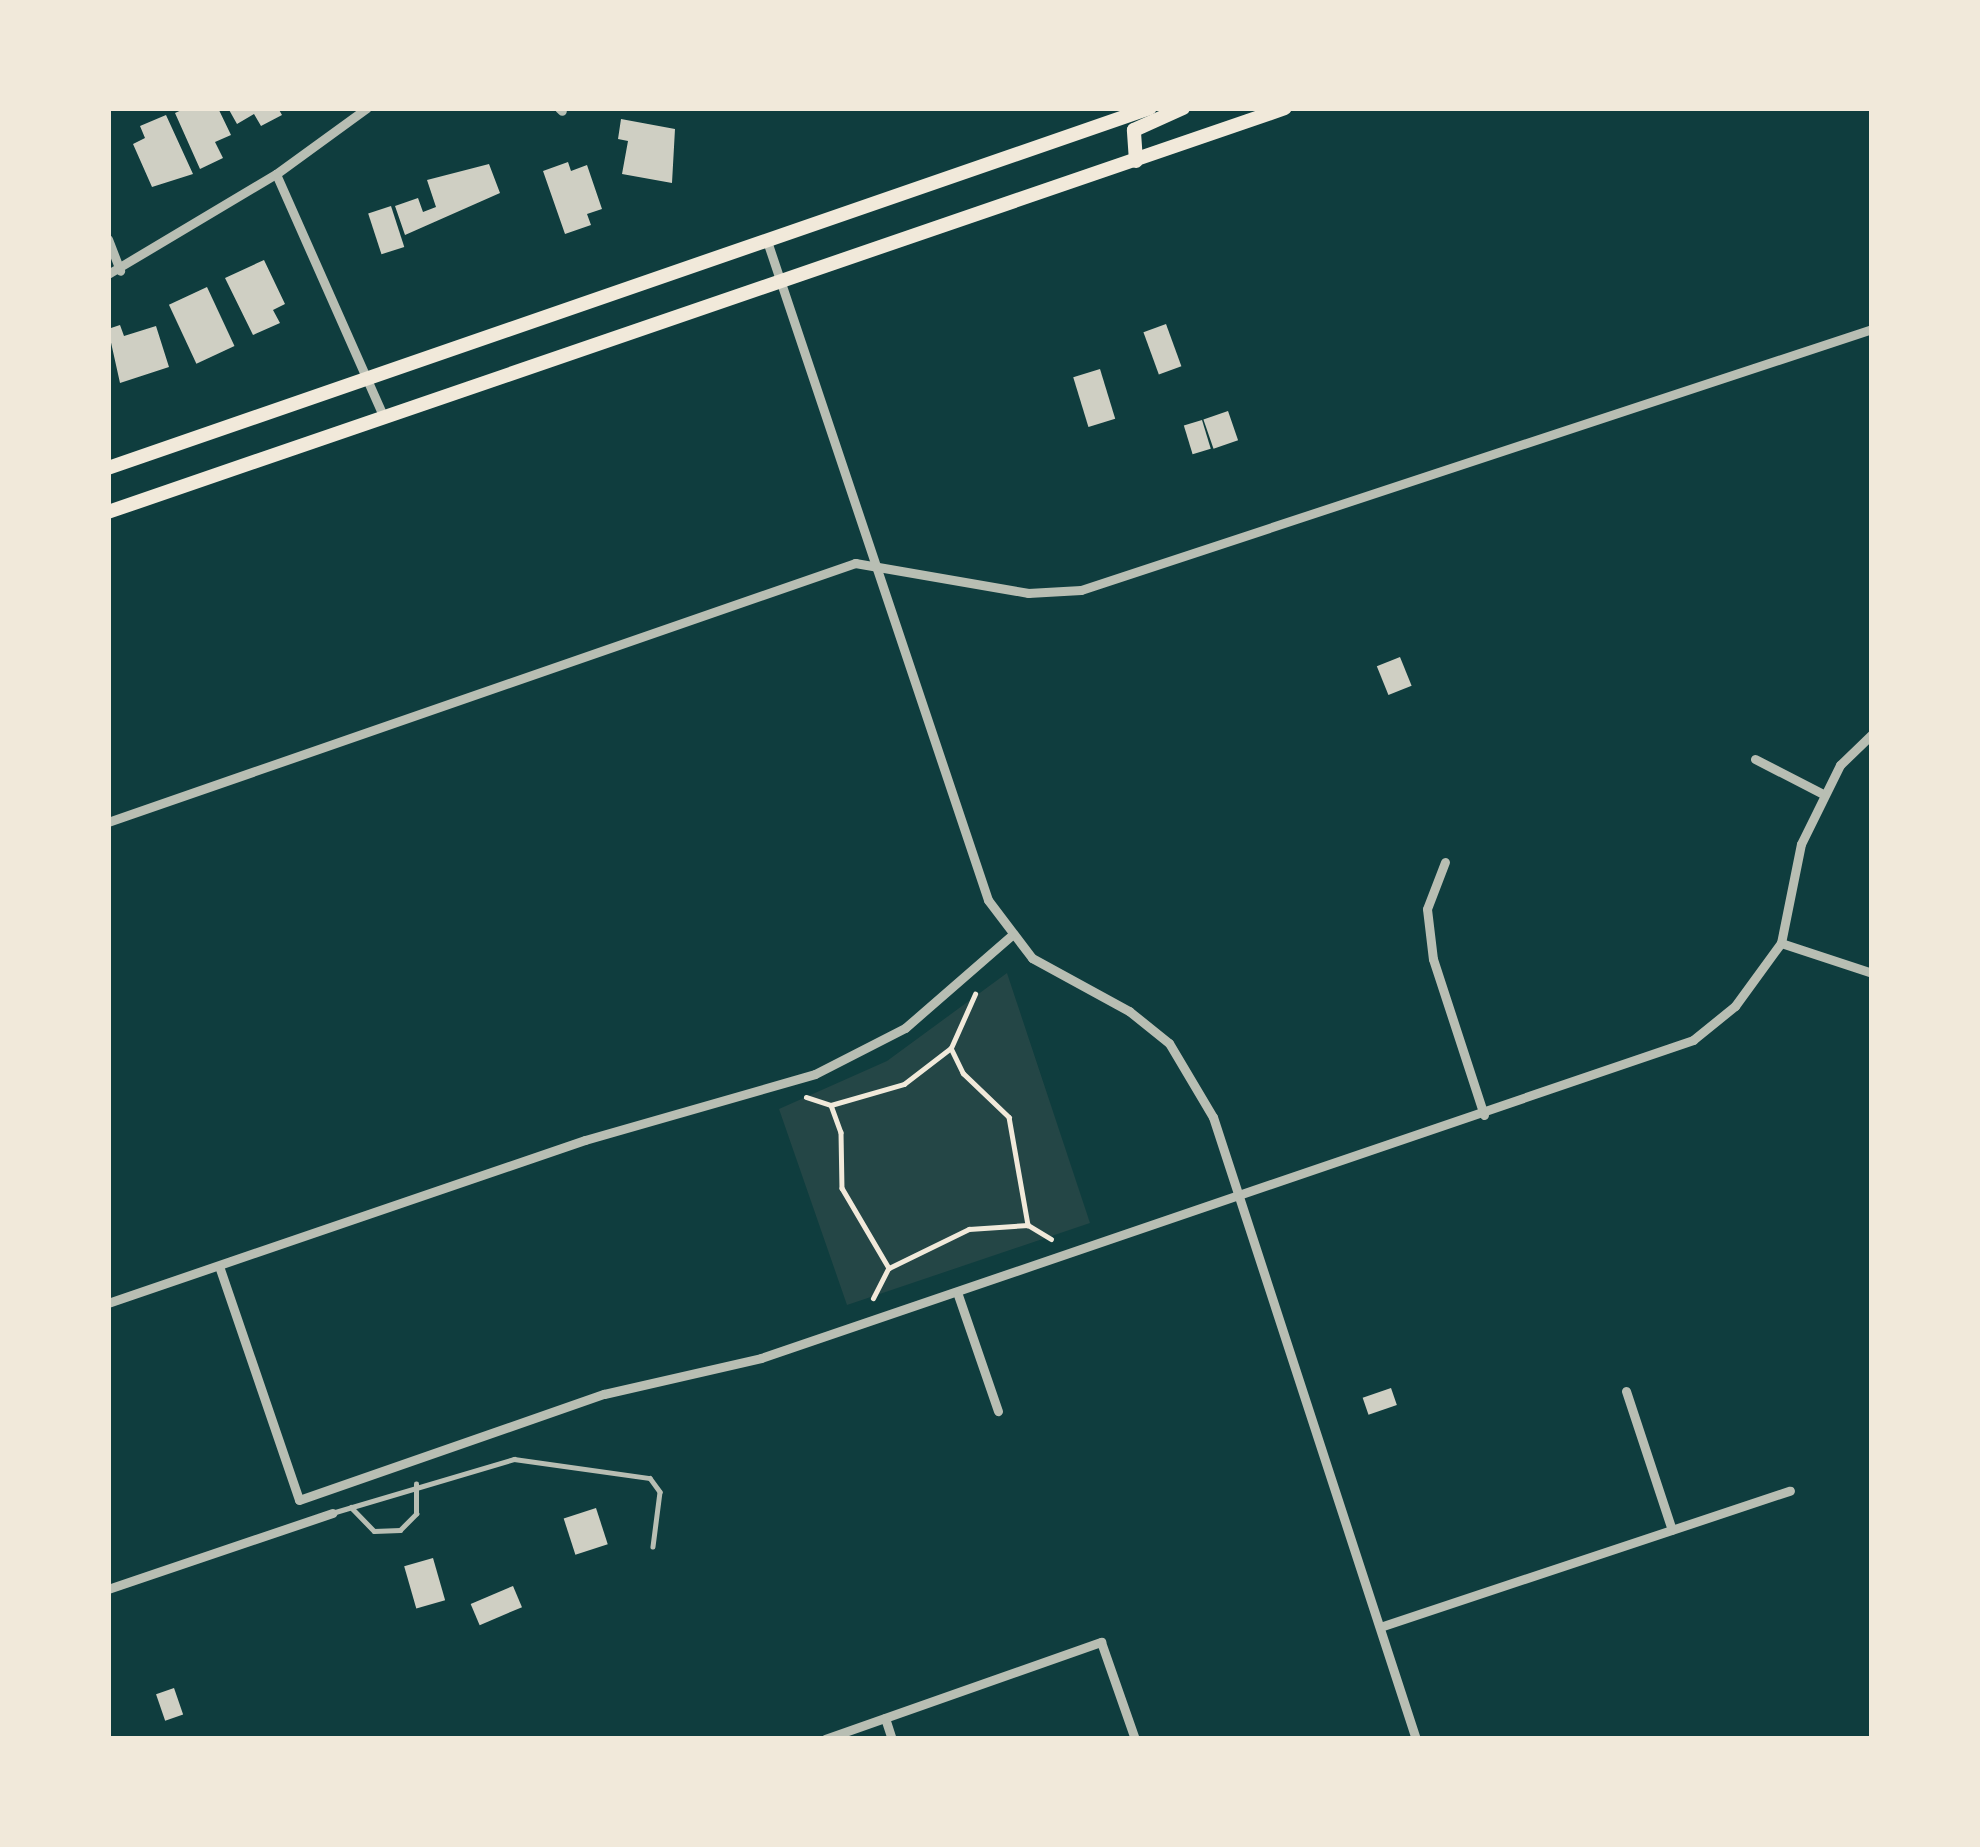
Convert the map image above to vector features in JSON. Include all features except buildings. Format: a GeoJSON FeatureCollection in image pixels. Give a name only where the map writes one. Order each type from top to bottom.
{"type":"FeatureCollection","features":[{"type":"Feature","properties":{"kind":"main road"},"geometry":{"type":"LineString","coordinates":[[108,468],[1150,108]]}},
{"type":"Feature","properties":{"kind":"main road"},"geometry":{"type":"LineString","coordinates":[[1136,161],[1134,130],[1184,108]]}},
{"type":"Feature","properties":{"kind":"main road"},"geometry":{"type":"LineString","coordinates":[[108,512],[1285,108]]}},
{"type":"Feature","properties":{"kind":"street"},"geometry":{"type":"LineString","coordinates":[[108,238],[114,273],[276,174],[367,108]]}},
{"type":"Feature","properties":{"kind":"street"},"geometry":{"type":"LineString","coordinates":[[276,174],[384,418]]}},
{"type":"Feature","properties":{"kind":"street"},"geometry":{"type":"LineString","coordinates":[[767,241],[976,876],[1011,936],[1057,976],[1129,1010],[1169,1042],[1195,1077],[1239,1197],[1416,1739]]}},
{"type":"Feature","properties":{"kind":"street"},"geometry":{"type":"LineString","coordinates":[[108,822],[855,563],[1028,593],[1081,590],[1872,329]]}},
{"type":"Feature","properties":{"kind":"street"},"geometry":{"type":"LineString","coordinates":[[219,1266],[299,1500],[604,1394],[761,1358],[1693,1040],[1736,1006],[1781,943],[1801,844],[1822,794],[1872,734]]}},
{"type":"Feature","properties":{"kind":"street"},"geometry":{"type":"LineString","coordinates":[[1755,759],[1822,794]]}},
{"type":"Feature","properties":{"kind":"street"},"geometry":{"type":"LineString","coordinates":[[1445,862],[1427,909],[1432,959],[1484,1115]]}},
{"type":"Feature","properties":{"kind":"street"},"geometry":{"type":"LineString","coordinates":[[108,1303],[585,1140],[815,1074],[905,1028],[1011,936]]}},
{"type":"Feature","properties":{"kind":"street"},"geometry":{"type":"LineString","coordinates":[[1781,943],[1872,973]]}},
{"type":"Feature","properties":{"kind":"street"},"geometry":{"type":"LineString","coordinates":[[957,1292],[998,1411]]}},
{"type":"Feature","properties":{"kind":"street"},"geometry":{"type":"LineString","coordinates":[[1626,1391],[1672,1530]]}},
{"type":"Feature","properties":{"kind":"street"},"geometry":{"type":"LineString","coordinates":[[1379,1627],[1790,1491]]}},
{"type":"Feature","properties":{"kind":"street"},"geometry":{"type":"LineString","coordinates":[[108,1589],[332,1513]]}},
{"type":"Feature","properties":{"kind":"street"},"geometry":{"type":"LineString","coordinates":[[825,1739],[1101,1642],[1135,1739]]}},
{"type":"Feature","properties":{"kind":"street"},"geometry":{"type":"LineString","coordinates":[[885,1718],[892,1739]]}},
{"type":"Feature","properties":{"kind":"lane"},"geometry":{"type":"LineString","coordinates":[[332,1513],[416,1484],[514,1459],[636,1474],[660,1492],[653,1547]]}},
{"type":"Feature","properties":{"kind":"lane"},"geometry":{"type":"LineString","coordinates":[[350,1506],[374,1531],[400,1530],[416,1514],[416,1484]]}},
{"type":"Feature","properties":{"kind":"path"},"geometry":{"type":"LineString","coordinates":[[806,1097],[831,1105],[904,1084],[951,1048],[976,994]]}},
{"type":"Feature","properties":{"kind":"path"},"geometry":{"type":"LineString","coordinates":[[951,1048],[963,1073],[1015,1131],[1017,1194],[1028,1225]]}},
{"type":"Feature","properties":{"kind":"path"},"geometry":{"type":"LineString","coordinates":[[831,1105],[841,1132],[842,1188],[889,1268]]}},
{"type":"Feature","properties":{"kind":"path"},"geometry":{"type":"LineString","coordinates":[[874,1298],[889,1268],[969,1228],[1028,1225],[1051,1238]]}},
{"type":"Feature","properties":{"kind":"shaded area"},"geometry":{"type":"Polygon","coordinates":[[[1007,973],[1090,1223],[847,1305],[779,1109],[887,1061],[1007,973]]]}}]}
